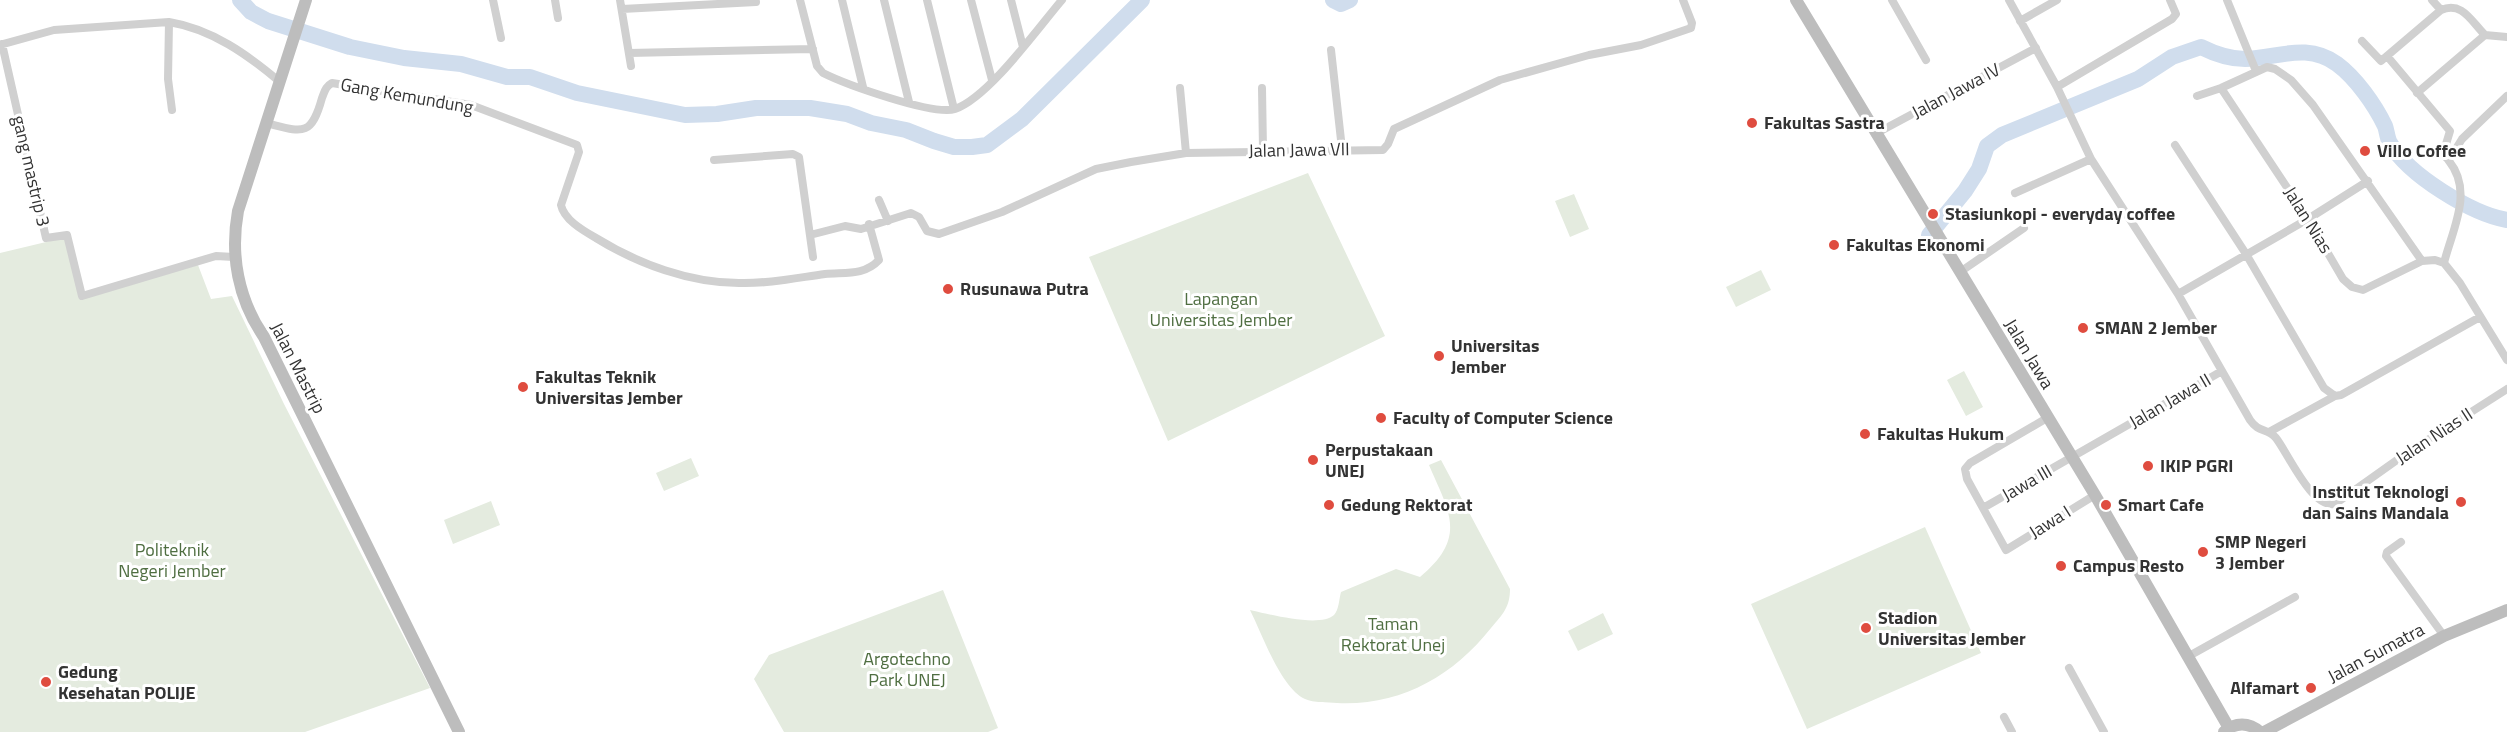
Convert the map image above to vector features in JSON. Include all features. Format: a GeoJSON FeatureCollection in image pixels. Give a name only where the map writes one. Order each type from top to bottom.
{"type":"FeatureCollection","features":[{"type":"Feature","properties":{"kind":"main road","name":"Jalan Mastrip"},"geometry":{"type":"LineString","coordinates":[[306,0],[280,82],[271,124],[238,211],[234,256],[241,286],[255,324],[264,337],[459,732]]}},
{"type":"Feature","properties":{"kind":"main road","name":"Jalan Jawa"},"geometry":{"type":"LineString","coordinates":[[1799,1],[1875,134],[2095,495],[2189,656],[2226,730]]}},
{"type":"Feature","properties":{"kind":"main road","name":"Jalan Sumatra"},"geometry":{"type":"LineString","coordinates":[[2262,732],[2444,636],[2507,610]]}},
{"type":"Feature","properties":{"kind":"main road"},"geometry":{"type":"LineString","coordinates":[[2226,730],[2245,724],[2254,726],[2262,732]]}},
{"type":"Feature","properties":{"kind":"street"},"geometry":{"type":"LineString","coordinates":[[493,0],[501,38]]}},
{"type":"Feature","properties":{"kind":"street"},"geometry":{"type":"LineString","coordinates":[[555,0],[558,18]]}},
{"type":"Feature","properties":{"kind":"street"},"geometry":{"type":"LineString","coordinates":[[801,0],[817,66],[822,73],[938,110],[954,109],[964,104],[992,80],[1062,0]]}},
{"type":"Feature","properties":{"kind":"street"},"geometry":{"type":"LineString","coordinates":[[842,0],[863,87]]}},
{"type":"Feature","properties":{"kind":"street"},"geometry":{"type":"LineString","coordinates":[[884,0],[909,102]]}},
{"type":"Feature","properties":{"kind":"street"},"geometry":{"type":"LineString","coordinates":[[927,0],[954,109]]}},
{"type":"Feature","properties":{"kind":"street"},"geometry":{"type":"LineString","coordinates":[[971,0],[992,80]]}},
{"type":"Feature","properties":{"kind":"street"},"geometry":{"type":"LineString","coordinates":[[1011,0],[1023,47]]}},
{"type":"Feature","properties":{"kind":"street","name":"Jalan Jawa VII"},"geometry":{"type":"LineString","coordinates":[[810,235],[845,226],[861,229],[869,224],[888,222],[914,214],[921,219],[927,231],[939,234],[1002,212],[1096,170],[1186,153],[1263,150],[1383,150],[1388,144],[1392,129],[1500,80],[1589,55],[1641,45],[1691,28],[1692,23],[1683,0]]}},
{"type":"Feature","properties":{"kind":"street"},"geometry":{"type":"LineString","coordinates":[[1892,0],[1926,60]]}},
{"type":"Feature","properties":{"kind":"street","name":"Jalan Jawa II"},"geometry":{"type":"LineString","coordinates":[[2009,0],[2057,87],[2091,159],[2178,294],[2222,371],[2071,458]]}},
{"type":"Feature","properties":{"kind":"street"},"geometry":{"type":"LineString","coordinates":[[2020,21],[2057,0]]}},
{"type":"Feature","properties":{"kind":"street"},"geometry":{"type":"LineString","coordinates":[[2057,87],[2172,19],[2176,14],[2170,0]]}},
{"type":"Feature","properties":{"kind":"street"},"geometry":{"type":"LineString","coordinates":[[2227,0],[2255,67]]}},
{"type":"Feature","properties":{"kind":"street"},"geometry":{"type":"LineString","coordinates":[[2432,0],[2441,10]]}},
{"type":"Feature","properties":{"kind":"street"},"geometry":{"type":"LineString","coordinates":[[631,66],[621,4],[756,2]]}},
{"type":"Feature","properties":{"kind":"street"},"geometry":{"type":"LineString","coordinates":[[2362,40],[2379,61],[2441,10],[2453,6],[2460,8],[2485,35],[2507,37]]}},
{"type":"Feature","properties":{"kind":"street"},"geometry":{"type":"LineString","coordinates":[[170,22],[168,79],[172,110]]}},
{"type":"Feature","properties":{"kind":"street"},"geometry":{"type":"LineString","coordinates":[[1,45],[54,30],[170,22],[183,24],[215,37],[247,56],[280,82]]}},
{"type":"Feature","properties":{"kind":"street"},"geometry":{"type":"LineString","coordinates":[[2417,93],[2485,35]]}},
{"type":"Feature","properties":{"kind":"street","name":"gang mastrip 3"},"geometry":{"type":"LineString","coordinates":[[1,45],[46,238],[67,235],[82,296],[216,256],[234,256]]}},
{"type":"Feature","properties":{"kind":"street","name":"Jalan Jawa IV"},"geometry":{"type":"LineString","coordinates":[[1875,134],[2036,48]]}},
{"type":"Feature","properties":{"kind":"street"},"geometry":{"type":"LineString","coordinates":[[629,53],[813,49]]}},
{"type":"Feature","properties":{"kind":"street"},"geometry":{"type":"LineString","coordinates":[[1331,50],[1342,149]]}},
{"type":"Feature","properties":{"kind":"street"},"geometry":{"type":"LineString","coordinates":[[2387,56],[2450,131],[2443,154],[2449,160],[2459,182],[2462,198],[2444,263]]}},
{"type":"Feature","properties":{"kind":"street"},"geometry":{"type":"LineString","coordinates":[[2197,96],[2221,88],[2255,67],[2275,69],[2291,80],[2368,181],[2422,261],[2435,260],[2444,263],[2507,360]]}},
{"type":"Feature","properties":{"kind":"street","name":"Gang Kemundung"},"geometry":{"type":"LineString","coordinates":[[271,124],[300,130],[316,120],[326,88],[332,83],[471,105],[576,145],[579,152],[561,205],[563,212],[579,228],[613,249],[666,270],[712,281],[737,283],[838,273],[853,275],[879,260],[869,224]]}},
{"type":"Feature","properties":{"kind":"street"},"geometry":{"type":"LineString","coordinates":[[1180,88],[1186,153]]}},
{"type":"Feature","properties":{"kind":"street"},"geometry":{"type":"LineString","coordinates":[[1262,88],[1263,150]]}},
{"type":"Feature","properties":{"kind":"street","name":"Jalan Nias"},"geometry":{"type":"LineString","coordinates":[[2221,88],[2308,219],[2343,279],[2357,290],[2366,289],[2422,261]]}},
{"type":"Feature","properties":{"kind":"street"},"geometry":{"type":"LineString","coordinates":[[2449,160],[2462,139],[2507,96]]}},
{"type":"Feature","properties":{"kind":"street"},"geometry":{"type":"LineString","coordinates":[[2175,145],[2246,254],[2324,388],[2335,396]]}},
{"type":"Feature","properties":{"kind":"street"},"geometry":{"type":"LineString","coordinates":[[714,160],[793,154],[798,156],[802,161],[813,257]]}},
{"type":"Feature","properties":{"kind":"street"},"geometry":{"type":"LineString","coordinates":[[2015,193],[2091,159]]}},
{"type":"Feature","properties":{"kind":"street"},"geometry":{"type":"LineString","coordinates":[[2178,294],[2308,219],[2368,181]]}},
{"type":"Feature","properties":{"kind":"street"},"geometry":{"type":"LineString","coordinates":[[879,200],[888,222]]}},
{"type":"Feature","properties":{"kind":"street"},"geometry":{"type":"LineString","coordinates":[[1960,272],[2024,228]]}},
{"type":"Feature","properties":{"kind":"street"},"geometry":{"type":"LineString","coordinates":[[2269,432],[2335,396],[2342,395],[2480,317]]}},
{"type":"Feature","properties":{"kind":"street","name":"Jalan Nias II"},"geometry":{"type":"LineString","coordinates":[[2222,371],[2253,425],[2261,432],[2269,432],[2283,447],[2315,497],[2324,504],[2331,505],[2507,389]]}},
{"type":"Feature","properties":{"kind":"street"},"geometry":{"type":"LineString","coordinates":[[1983,508],[1964,471],[1968,465],[2046,418]]}},
{"type":"Feature","properties":{"kind":"street","name":"Jawa III"},"geometry":{"type":"LineString","coordinates":[[1983,508],[2071,458]]}},
{"type":"Feature","properties":{"kind":"street","name":"Jawa I"},"geometry":{"type":"LineString","coordinates":[[1983,508],[2006,549],[2095,495]]}},
{"type":"Feature","properties":{"kind":"street"},"geometry":{"type":"LineString","coordinates":[[2401,542],[2387,552],[2386,556],[2444,636]]}},
{"type":"Feature","properties":{"kind":"street"},"geometry":{"type":"LineString","coordinates":[[2189,656],[2295,597]]}},
{"type":"Feature","properties":{"kind":"street"},"geometry":{"type":"LineString","coordinates":[[2068,668],[2104,732]]}},
{"type":"Feature","properties":{"kind":"street"},"geometry":{"type":"LineString","coordinates":[[2004,717],[2012,732]]}},
{"type":"Feature","properties":{"kind":"green space","name":"Lapangan Universitas Jember"},"geometry":{"type":"Polygon","coordinates":[[[1308,173],[1385,336],[1168,441],[1089,257],[1308,173]]]}},
{"type":"Feature","properties":{"kind":"green space"},"geometry":{"type":"Polygon","coordinates":[[[1574,194],[1589,229],[1570,237],[1555,201],[1574,194]]]}},
{"type":"Feature","properties":{"kind":"green space","name":"Politeknik Negeri Jember"},"geometry":{"type":"Polygon","coordinates":[[[67,237],[81,298],[198,265],[211,299],[232,296],[284,404],[430,688],[305,732],[0,732],[0,253],[67,237]]]}},
{"type":"Feature","properties":{"kind":"green space"},"geometry":{"type":"Polygon","coordinates":[[[1761,270],[1771,290],[1736,307],[1726,287],[1761,270]]]}},
{"type":"Feature","properties":{"kind":"green space"},"geometry":{"type":"Polygon","coordinates":[[[1964,371],[1983,407],[1966,416],[1947,380],[1964,371]]]}},
{"type":"Feature","properties":{"kind":"green space"},"geometry":{"type":"Polygon","coordinates":[[[691,458],[699,476],[664,491],[656,473],[691,458]]]}},
{"type":"Feature","properties":{"kind":"green space","name":"Taman Rektorat Unej"},"geometry":{"type":"Polygon","coordinates":[[[1441,460],[1510,589],[1509,601],[1505,610],[1476,645],[1459,661],[1442,674],[1403,694],[1360,703],[1321,702],[1305,699],[1296,693],[1280,672],[1250,610],[1294,619],[1327,619],[1336,613],[1341,592],[1396,569],[1420,577],[1435,563],[1449,536],[1448,511],[1429,465],[1441,460]]]}},
{"type":"Feature","properties":{"kind":"green space"},"geometry":{"type":"Polygon","coordinates":[[[491,501],[500,525],[453,544],[444,520],[491,501]]]}},
{"type":"Feature","properties":{"kind":"green space","name":"Stadion Universitas Jember"},"geometry":{"type":"Polygon","coordinates":[[[1925,527],[1981,653],[1807,729],[1751,604],[1925,527]]]}},
{"type":"Feature","properties":{"kind":"green space","name":"Argotechno Park UNEJ"},"geometry":{"type":"Polygon","coordinates":[[[943,590],[998,728],[988,732],[784,732],[754,679],[769,655],[943,590]]]}},
{"type":"Feature","properties":{"kind":"green space"},"geometry":{"type":"Polygon","coordinates":[[[1603,613],[1613,634],[1578,651],[1568,631],[1603,613]]]}},
{"type":"Feature","properties":{"kind":"waterway"},"geometry":{"type":"LineString","coordinates":[[240,0],[251,12],[268,21],[350,47],[404,58],[461,64],[507,77],[530,77],[577,93],[685,115],[717,114],[756,108],[810,108],[847,114],[871,123],[906,130],[954,147],[987,145],[1022,119],[1142,0]]}},
{"type":"Feature","properties":{"kind":"waterway"},"geometry":{"type":"LineString","coordinates":[[1333,0],[1341,4],[1350,0]]}},
{"type":"Feature","properties":{"kind":"waterway"},"geometry":{"type":"LineString","coordinates":[[1929,235],[1965,191],[1979,169],[1987,146],[2002,135],[2138,79],[2172,57],[2201,47],[2222,56],[2239,59],[2303,52],[2326,57],[2344,70],[2364,92],[2385,126],[2390,143],[2411,168],[2459,201],[2476,210],[2507,220]]}},
{"type":"Feature","properties":{"kind":"place","name":"Fakultas Sastra"},"geometry":{"type":"Point","coordinates":[1752,123]}},
{"type":"Feature","properties":{"kind":"place","name":"Villo Coffee"},"geometry":{"type":"Point","coordinates":[2365,151]}},
{"type":"Feature","properties":{"kind":"place","name":"Stasiunkopi - everyday coffee"},"geometry":{"type":"Point","coordinates":[1933,214]}},
{"type":"Feature","properties":{"kind":"place","name":"Fakultas Ekonomi"},"geometry":{"type":"Point","coordinates":[1834,245]}},
{"type":"Feature","properties":{"kind":"place","name":"Rusunawa Putra"},"geometry":{"type":"Point","coordinates":[948,289]}},
{"type":"Feature","properties":{"kind":"place","name":"SMAN 2 Jember"},"geometry":{"type":"Point","coordinates":[2083,328]}},
{"type":"Feature","properties":{"kind":"place","name":"Universitas Jember"},"geometry":{"type":"Point","coordinates":[1439,356]}},
{"type":"Feature","properties":{"kind":"place","name":"Fakultas Teknik Universitas Jember"},"geometry":{"type":"Point","coordinates":[523,387]}},
{"type":"Feature","properties":{"kind":"place","name":"Faculty of Computer Science"},"geometry":{"type":"Point","coordinates":[1381,418]}},
{"type":"Feature","properties":{"kind":"place","name":"Fakultas Hukum"},"geometry":{"type":"Point","coordinates":[1865,434]}},
{"type":"Feature","properties":{"kind":"place","name":"Perpustakaan UNEJ"},"geometry":{"type":"Point","coordinates":[1313,460]}},
{"type":"Feature","properties":{"kind":"place","name":"IKIP PGRI"},"geometry":{"type":"Point","coordinates":[2148,466]}},
{"type":"Feature","properties":{"kind":"place","name":"Institut Teknologi dan Sains Mandala"},"geometry":{"type":"Point","coordinates":[2461,502]}},
{"type":"Feature","properties":{"kind":"place","name":"Gedung Rektorat"},"geometry":{"type":"Point","coordinates":[1329,505]}},
{"type":"Feature","properties":{"kind":"place","name":"Smart Cafe"},"geometry":{"type":"Point","coordinates":[2106,505]}},
{"type":"Feature","properties":{"kind":"place","name":"SMP Negeri 3 Jember"},"geometry":{"type":"Point","coordinates":[2203,552]}},
{"type":"Feature","properties":{"kind":"place","name":"Campus Resto"},"geometry":{"type":"Point","coordinates":[2061,566]}},
{"type":"Feature","properties":{"kind":"place","name":"Stadion Universitas Jember"},"geometry":{"type":"Point","coordinates":[1866,628]}},
{"type":"Feature","properties":{"kind":"place","name":"Gedung Kesehatan POLIJE"},"geometry":{"type":"Point","coordinates":[46,682]}},
{"type":"Feature","properties":{"kind":"place","name":"Alfamart"},"geometry":{"type":"Point","coordinates":[2311,688]}}]}
